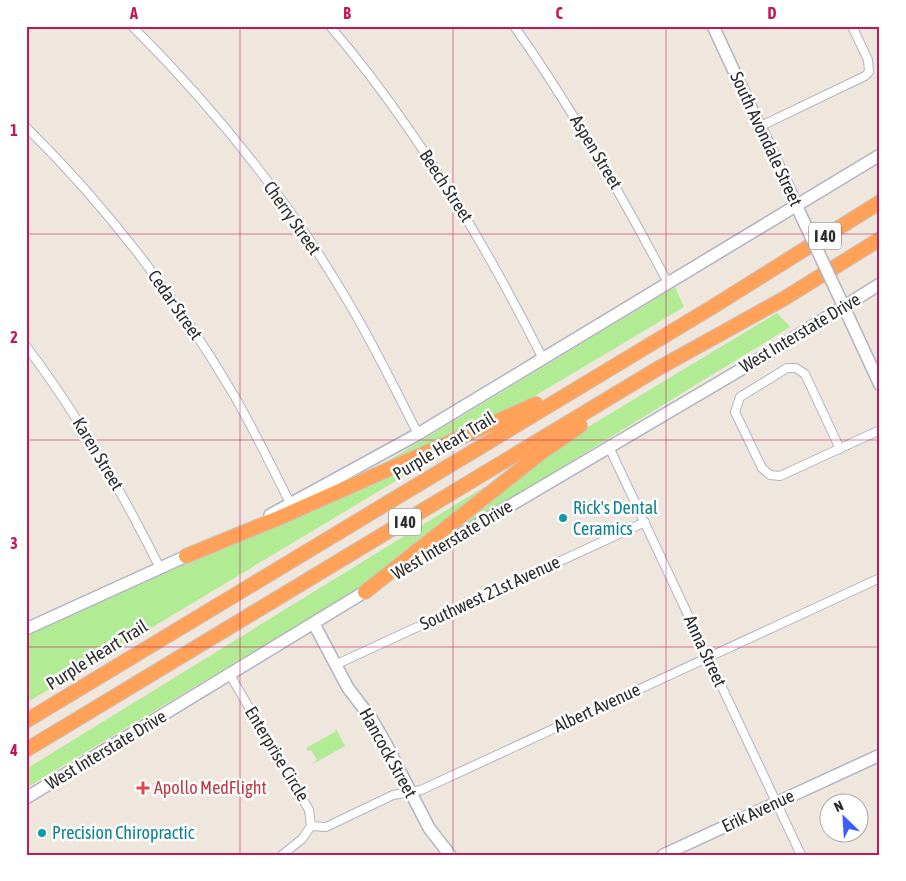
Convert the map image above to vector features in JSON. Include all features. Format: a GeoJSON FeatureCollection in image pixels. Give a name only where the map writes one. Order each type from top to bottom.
{"type":"FeatureCollection","features":[{"type":"Feature","properties":{"kind":"highway","name":"Purple Heart Trail"},"geometry":{"type":"LineString","coordinates":[[26,720],[598,376],[880,202]]}},
{"type":"Feature","properties":{"kind":"highway","name":"I 40"},"geometry":{"type":"LineString","coordinates":[[26,750],[657,369],[785,298],[880,239]]}},
{"type":"Feature","properties":{"kind":"highway"},"geometry":{"type":"LineString","coordinates":[[365,592],[534,458],[657,369]]}},
{"type":"Feature","properties":{"kind":"highway"},"geometry":{"type":"LineString","coordinates":[[186,556],[464,437],[598,376]]}},
{"type":"Feature","properties":{"kind":"main road","name":"South Avondale Street"},"geometry":{"type":"LineString","coordinates":[[713,26],[880,385]]}},
{"type":"Feature","properties":{"kind":"main road"},"geometry":{"type":"LineString","coordinates":[[26,629],[186,556],[291,505],[418,434],[880,155]]}},
{"type":"Feature","properties":{"kind":"main road","name":"West Interstate Drive"},"geometry":{"type":"LineString","coordinates":[[26,798],[365,592],[880,284]]}},
{"type":"Feature","properties":{"kind":"main road","name":"Hancock Street"},"geometry":{"type":"LineString","coordinates":[[314,624],[348,688],[377,728],[429,828],[450,855]]}},
{"type":"Feature","properties":{"kind":"main road","name":"Erik Avenue"},"geometry":{"type":"LineString","coordinates":[[663,855],[880,755]]}},
{"type":"Feature","properties":{"kind":"street","name":"Cherry Street"},"geometry":{"type":"LineString","coordinates":[[132,26],[209,108],[290,212],[347,299],[418,434]]}},
{"type":"Feature","properties":{"kind":"street","name":"Beech Street"},"geometry":{"type":"LineString","coordinates":[[330,26],[377,86],[446,184],[501,276],[543,359]]}},
{"type":"Feature","properties":{"kind":"street","name":"Aspen Street"},"geometry":{"type":"LineString","coordinates":[[514,26],[555,85],[600,158],[668,283]]}},
{"type":"Feature","properties":{"kind":"street"},"geometry":{"type":"LineString","coordinates":[[759,127],[861,80],[869,72],[868,60],[852,26]]}},
{"type":"Feature","properties":{"kind":"street","name":"Cedar Street"},"geometry":{"type":"LineString","coordinates":[[26,127],[95,199],[185,317],[236,398],[291,505]]}},
{"type":"Feature","properties":{"kind":"street","name":"Karen Street"},"geometry":{"type":"LineString","coordinates":[[26,346],[65,399],[97,450],[160,568]]}},
{"type":"Feature","properties":{"kind":"street"},"geometry":{"type":"LineString","coordinates":[[840,449],[805,374],[796,368],[787,368],[740,397],[737,402],[735,412],[762,468],[770,475],[780,476],[840,449],[880,430]]}},
{"type":"Feature","properties":{"kind":"street","name":"Anna Street"},"geometry":{"type":"LineString","coordinates":[[610,447],[801,855]]}},
{"type":"Feature","properties":{"kind":"street","name":"Southwest 21st Avenue"},"geometry":{"type":"LineString","coordinates":[[335,666],[645,522]]}},
{"type":"Feature","properties":{"kind":"street","name":"Albert Avenue"},"geometry":{"type":"LineString","coordinates":[[311,826],[326,827],[393,795],[421,790],[880,578]]}},
{"type":"Feature","properties":{"kind":"street","name":"Enterprise Circle"},"geometry":{"type":"LineString","coordinates":[[230,675],[309,810],[311,826],[302,840],[282,855]]}},
{"type":"Feature","properties":{"kind":"green space"},"geometry":{"type":"Polygon","coordinates":[[[675,287],[684,307],[508,412],[376,468],[675,287]]]}},
{"type":"Feature","properties":{"kind":"green space"},"geometry":{"type":"Polygon","coordinates":[[[777,313],[790,327],[451,535],[448,531],[560,444],[777,313]]]}},
{"type":"Feature","properties":{"kind":"green space"},"geometry":{"type":"Polygon","coordinates":[[[418,462],[419,467],[26,703],[26,636],[271,525],[418,462]]]}},
{"type":"Feature","properties":{"kind":"green space"},"geometry":{"type":"Polygon","coordinates":[[[484,487],[486,492],[369,582],[26,788],[26,769],[484,487]]]}},
{"type":"Feature","properties":{"kind":"green space"},"geometry":{"type":"Polygon","coordinates":[[[336,729],[345,746],[311,765],[317,760],[311,750],[308,751],[306,748],[335,732],[336,729]]]}},
{"type":"Feature","properties":{"kind":"place","name":"Rick's Dental Ceramics"},"geometry":{"type":"Point","coordinates":[563,518]}},
{"type":"Feature","properties":{"kind":"place","name":"Apollo MedFlight"},"geometry":{"type":"Point","coordinates":[143,788]}},
{"type":"Feature","properties":{"kind":"place","name":"Precision Chiropractic"},"geometry":{"type":"Point","coordinates":[42,833]}}]}
